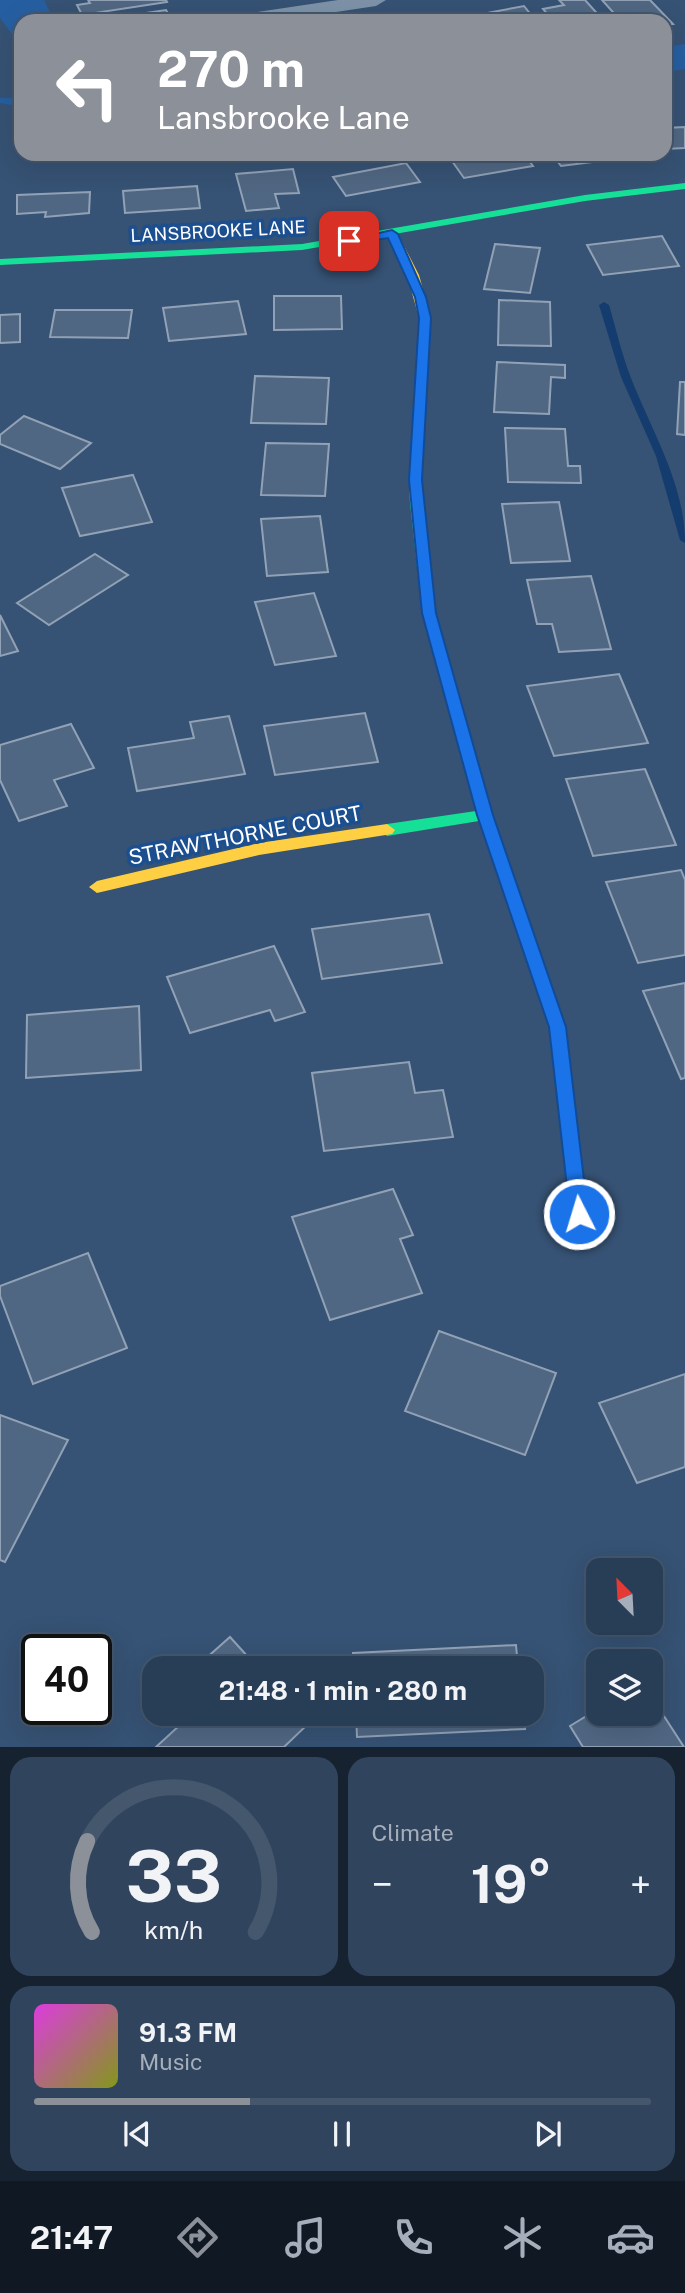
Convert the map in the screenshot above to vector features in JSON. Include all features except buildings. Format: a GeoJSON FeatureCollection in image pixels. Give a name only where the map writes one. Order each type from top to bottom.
{"type":"FeatureCollection","features":[{"type":"Feature","properties":{"kind":"street"},"geometry":{"type":"LineString","coordinates":[[283,14],[376,0]]}},
{"type":"Feature","properties":{"kind":"street","name":"LANSBROOKE LANE"},"geometry":{"type":"LineString","coordinates":[[0,262],[263,251],[392,234],[585,198],[685,186]]}},
{"type":"Feature","properties":{"kind":"street"},"geometry":{"type":"LineString","coordinates":[[392,234],[413,275],[425,318],[415,480],[429,613],[485,815],[557,1027],[579,1214]]}},
{"type":"Feature","properties":{"kind":"street","name":"STRAWTHORNE COURT"},"geometry":{"type":"LineString","coordinates":[[97,887],[259,849],[485,815]]}},
{"type":"Feature","properties":{"kind":"shaded area"},"geometry":{"type":"Polygon","coordinates":[[[0,0],[44,0],[51,14],[14,14],[14,37],[0,18],[0,0]]]}},
{"type":"Feature","properties":{"kind":"shaded area"},"geometry":{"type":"Polygon","coordinates":[[[14,37],[14,106],[0,103],[0,98],[12,98],[14,37]]]}},
{"type":"Feature","properties":{"kind":"shaded area"},"geometry":{"type":"Polygon","coordinates":[[[685,44],[685,69],[672,71],[672,46],[685,44]]]}},
{"type":"Feature","properties":{"kind":"waterway"},"geometry":{"type":"LineString","coordinates":[[604,305],[626,377],[661,456],[685,540]]}},
{"type":"Feature","properties":{"kind":"traffic: fast"},"geometry":{"type":"LineString","coordinates":[[0,262],[302,247],[585,198],[685,186]]}},
{"type":"Feature","properties":{"kind":"traffic: fast"},"geometry":{"type":"LineString","coordinates":[[417,503],[429,613],[485,815],[557,1027],[579,1214]]}},
{"type":"Feature","properties":{"kind":"traffic: fast"},"geometry":{"type":"LineString","coordinates":[[387,830],[485,815]]}},
{"type":"Feature","properties":{"kind":"traffic: slow"},"geometry":{"type":"LineString","coordinates":[[392,234],[413,275],[425,318],[415,480],[417,503]]}},
{"type":"Feature","properties":{"kind":"traffic: slow"},"geometry":{"type":"LineString","coordinates":[[97,887],[259,849],[387,830]]}},
{"type":"Feature","properties":{"kind":"route"},"geometry":{"type":"LineString","coordinates":[[349,241],[392,234],[421,297],[425,318],[422,410],[415,480],[429,613],[485,815],[557,1027],[571,1125],[579,1214]]}}]}
